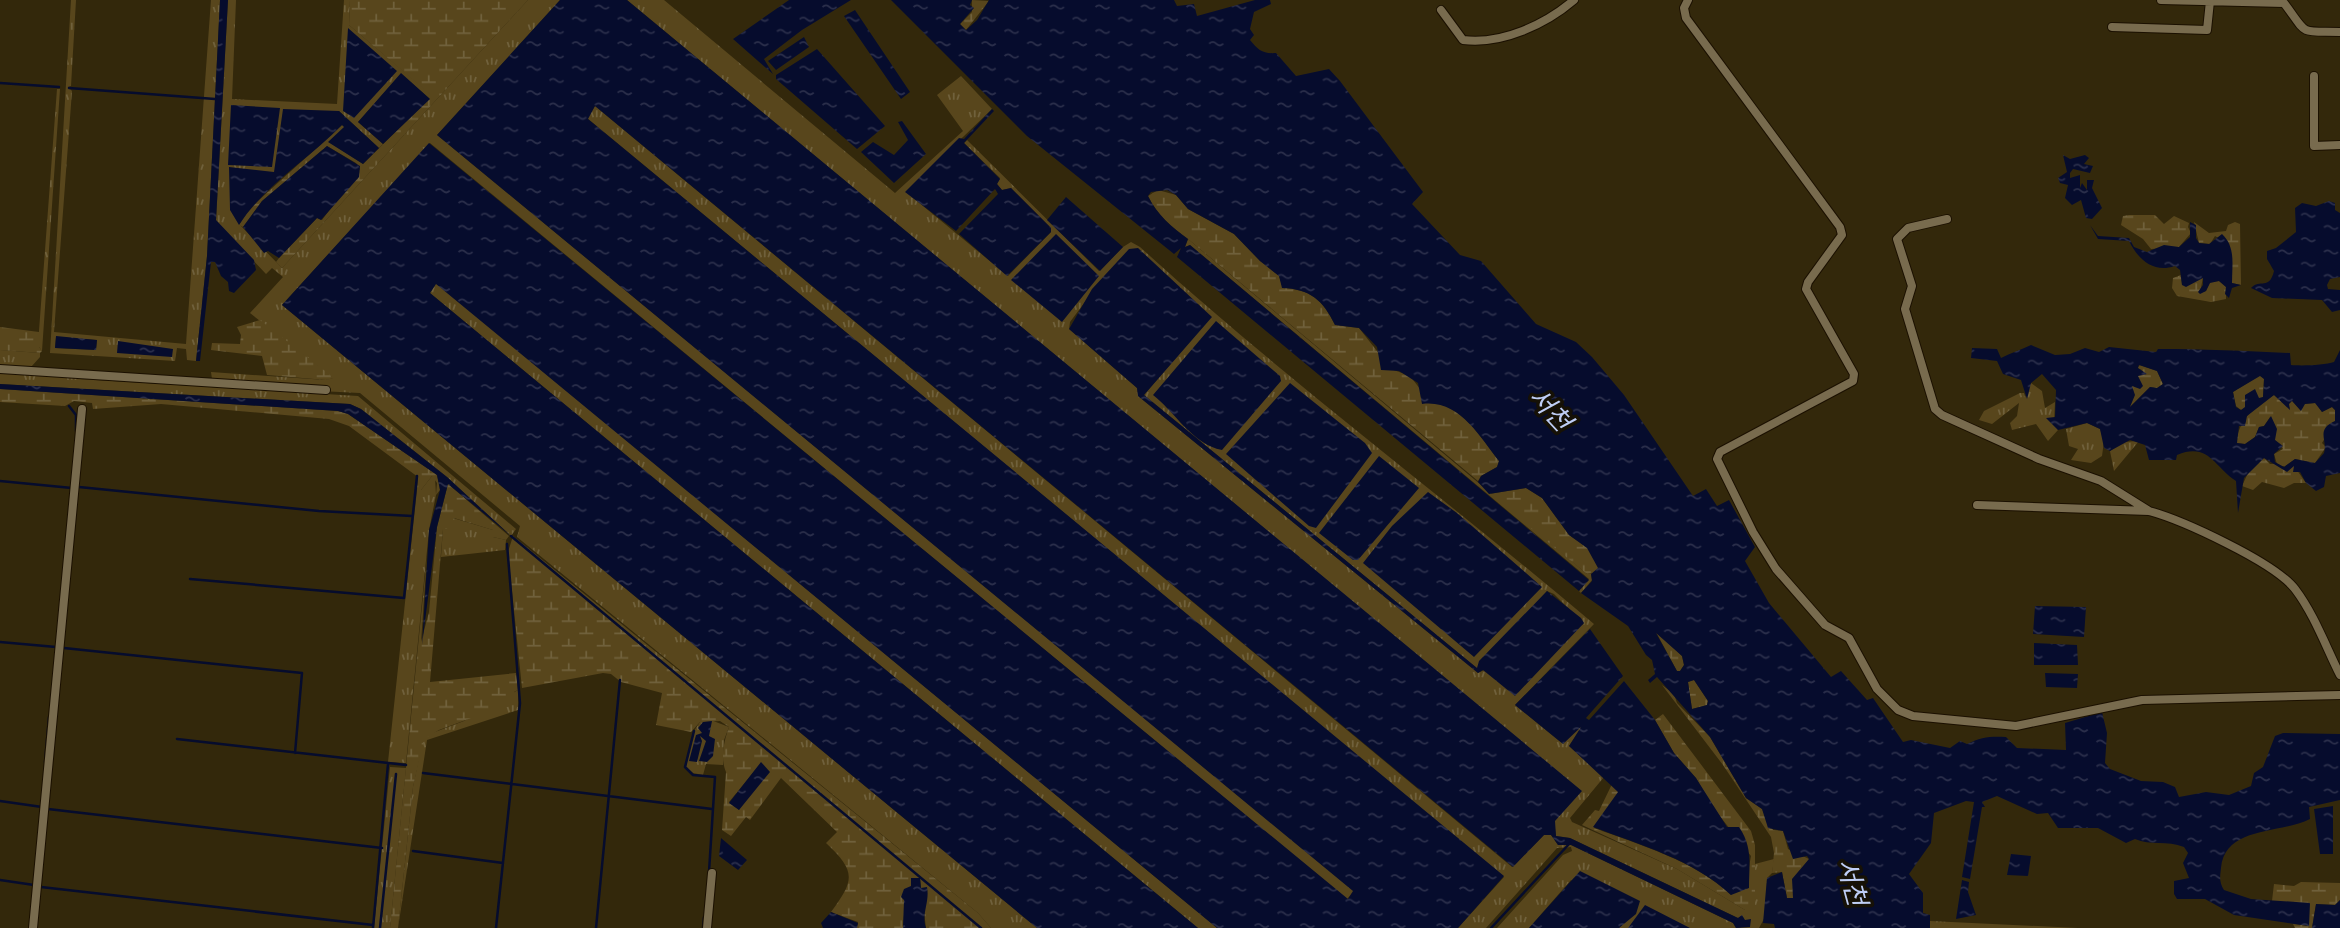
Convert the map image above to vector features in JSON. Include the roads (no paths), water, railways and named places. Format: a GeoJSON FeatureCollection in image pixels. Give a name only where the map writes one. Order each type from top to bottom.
{"type":"FeatureCollection","features":[{"type":"Feature","properties":{"kind":"street"},"geometry":{"type":"LineString","coordinates":[[1441,10],[1463,40],[1478,42],[1553,19],[1574,0]]}},
{"type":"Feature","properties":{"kind":"street"},"geometry":{"type":"LineString","coordinates":[[1688,0],[1684,8],[1686,18],[1840,227],[1842,235],[1808,282],[1806,289],[1854,374],[1853,381],[1720,452],[1717,459],[1753,532],[1776,569],[1825,625],[1849,638],[1877,689],[1898,710],[1913,716],[2016,726],[2142,700],[2340,695]]}},
{"type":"Feature","properties":{"kind":"street"},"geometry":{"type":"LineString","coordinates":[[2161,0],[2284,3],[2299,27],[2305,31],[2340,32]]}},
{"type":"Feature","properties":{"kind":"street"},"geometry":{"type":"LineString","coordinates":[[2112,27],[2207,30],[2210,1]]}},
{"type":"Feature","properties":{"kind":"street"},"geometry":{"type":"LineString","coordinates":[[2314,76],[2314,146],[2340,145]]}},
{"type":"Feature","properties":{"kind":"street"},"geometry":{"type":"LineString","coordinates":[[1947,219],[1908,228],[1897,239],[1912,286],[1905,309],[1935,409],[1942,415],[2039,459],[2101,481],[2149,511]]}},
{"type":"Feature","properties":{"kind":"street"},"geometry":{"type":"LineString","coordinates":[[0,369],[326,390]]}},
{"type":"Feature","properties":{"kind":"street"},"geometry":{"type":"LineString","coordinates":[[33,928],[82,409]]}},
{"type":"Feature","properties":{"kind":"street"},"geometry":{"type":"LineString","coordinates":[[1977,505],[2149,511],[2176,518],[2234,548],[2294,587],[2340,675]]}},
{"type":"Feature","properties":{"kind":"street"},"geometry":{"type":"LineString","coordinates":[[707,928],[712,873]]}},
{"type":"Feature","properties":{"kind":"water"},"geometry":{"type":"Polygon","coordinates":[[[220,0],[228,0],[216,220],[254,260],[256,270],[234,293],[229,291],[228,282],[221,276],[215,262],[211,262],[200,361],[196,361],[207,256],[220,0]]]}},
{"type":"Feature","properties":{"kind":"water"},"geometry":{"type":"Polygon","coordinates":[[[560,0],[627,0],[1582,791],[1555,821],[1556,836],[1570,838],[1738,918],[1742,915],[1745,920],[1751,919],[1750,927],[1736,928],[1733,923],[1571,845],[1558,845],[1551,835],[1544,835],[1513,867],[595,106],[588,119],[1504,876],[1458,928],[1217,928],[436,284],[430,293],[1198,928],[1037,928],[282,305],[429,143],[1348,899],[1353,891],[437,135],[560,0]]]}},
{"type":"Feature","properties":{"kind":"water"},"geometry":{"type":"Polygon","coordinates":[[[789,0],[851,0],[802,30],[764,59],[773,74],[733,39],[789,0]]]}},
{"type":"Feature","properties":{"kind":"water","name":"서천"},"geometry":{"type":"Polygon","coordinates":[[[891,0],[972,0],[970,5],[974,8],[960,24],[966,30],[977,20],[989,0],[1174,0],[1177,6],[1194,4],[1197,16],[1255,0],[1270,0],[1271,4],[1254,12],[1250,29],[1254,35],[1250,40],[1264,52],[1276,53],[1296,76],[1329,69],[1423,192],[1412,204],[1460,255],[1481,261],[1536,324],[1576,342],[1592,357],[1624,395],[1693,496],[1706,489],[1717,506],[1729,500],[1755,547],[1745,561],[1769,603],[1831,677],[1841,671],[1867,700],[1873,698],[1903,742],[1911,740],[1950,748],[1960,741],[1967,744],[1982,738],[2006,737],[2017,748],[2066,750],[2065,723],[2102,712],[2107,733],[2105,763],[2110,769],[2141,781],[2163,782],[2175,787],[2179,797],[2206,792],[2229,795],[2251,786],[2254,773],[2263,767],[2275,736],[2283,733],[2340,734],[2340,800],[2309,807],[2310,819],[2298,824],[2243,838],[2225,854],[2221,868],[2220,877],[2224,890],[2251,899],[2310,903],[2309,926],[2234,915],[2205,899],[2177,899],[2174,894],[2174,881],[2189,878],[2183,863],[2188,853],[2184,847],[2135,839],[2126,843],[2098,828],[2058,828],[2048,813],[2037,814],[1997,796],[1982,802],[1985,807],[1982,807],[1970,879],[1962,877],[1974,802],[1966,801],[1934,813],[1931,843],[1909,874],[1923,893],[1923,913],[1930,915],[1930,928],[1775,928],[1774,924],[1763,923],[1767,878],[1782,872],[1787,898],[1793,898],[1792,879],[1809,859],[1807,856],[1793,859],[1783,831],[1768,828],[1762,809],[1746,798],[1710,737],[1657,677],[1650,683],[1648,680],[1655,674],[1652,660],[1628,626],[1581,593],[1592,581],[1591,574],[1598,568],[1587,548],[1569,535],[1542,498],[1526,488],[1489,494],[1478,482],[1481,476],[1497,467],[1499,461],[1467,421],[1447,407],[1422,404],[1418,383],[1399,371],[1381,370],[1377,347],[1359,328],[1335,325],[1326,309],[1315,298],[1300,291],[1282,288],[1279,276],[1234,234],[1188,209],[1176,195],[1167,190],[1151,192],[1148,196],[1160,215],[1188,239],[1185,247],[1190,245],[1589,580],[1579,591],[1177,257],[1181,248],[1174,254],[1027,136],[891,0]],[[1656,633],[1677,671],[1680,671],[1684,665],[1682,656],[1656,633]],[[1694,680],[1688,682],[1692,709],[1707,705],[1708,701],[1694,680]]]}},
{"type":"Feature","properties":{"kind":"water"},"geometry":{"type":"Polygon","coordinates":[[[855,10],[910,92],[901,99],[844,16],[855,10]]]}},
{"type":"Feature","properties":{"kind":"water"},"geometry":{"type":"Polygon","coordinates":[[[348,28],[397,71],[354,118],[343,111],[348,28]]]}},
{"type":"Feature","properties":{"kind":"water"},"geometry":{"type":"Polygon","coordinates":[[[804,37],[809,47],[776,70],[768,61],[804,37]]]}},
{"type":"Feature","properties":{"kind":"water"},"geometry":{"type":"Polygon","coordinates":[[[817,49],[885,126],[857,149],[776,79],[776,75],[817,49]]]}},
{"type":"Feature","properties":{"kind":"water"},"geometry":{"type":"Polygon","coordinates":[[[401,73],[430,99],[383,144],[358,122],[401,73]]]}},
{"type":"Feature","properties":{"kind":"water"},"geometry":{"type":"Polygon","coordinates":[[[231,105],[280,108],[272,167],[228,165],[231,105]]]}},
{"type":"Feature","properties":{"kind":"water"},"geometry":{"type":"Polygon","coordinates":[[[283,109],[339,111],[379,148],[363,164],[328,142],[344,127],[342,125],[261,197],[239,225],[230,210],[229,167],[274,172],[283,109]]]}},
{"type":"Feature","properties":{"kind":"water"},"geometry":{"type":"Polygon","coordinates":[[[992,109],[994,111],[964,143],[1000,179],[997,184],[1002,190],[1011,188],[1051,228],[1051,232],[1007,276],[959,234],[998,194],[995,189],[956,231],[905,192],[959,138],[964,139],[992,109]]]}},
{"type":"Feature","properties":{"kind":"water"},"geometry":{"type":"Polygon","coordinates":[[[902,121],[926,154],[894,183],[861,152],[873,142],[894,155],[908,140],[898,122],[902,121]]]}},
{"type":"Feature","properties":{"kind":"water"},"geometry":{"type":"Polygon","coordinates":[[[327,146],[360,166],[359,177],[321,220],[317,218],[279,258],[268,251],[264,253],[243,227],[262,201],[327,146]]]}},
{"type":"Feature","properties":{"kind":"water"},"geometry":{"type":"Polygon","coordinates":[[[2063,155],[2070,159],[2085,155],[2089,158],[2084,164],[2093,166],[2090,173],[2073,169],[2070,173],[2070,178],[2080,175],[2080,188],[2082,183],[2087,190],[2087,180],[2094,180],[2092,188],[2102,208],[2092,219],[2086,218],[2081,200],[2072,205],[2065,198],[2068,185],[2060,183],[2058,178],[2067,172],[2063,155]]]}},
{"type":"Feature","properties":{"kind":"water"},"geometry":{"type":"Polygon","coordinates":[[[1066,197],[1123,247],[1100,271],[1047,220],[1066,197]]]}},
{"type":"Feature","properties":{"kind":"water"},"geometry":{"type":"Polygon","coordinates":[[[2329,201],[2335,203],[2335,210],[2340,213],[2340,277],[2330,279],[2327,285],[2328,289],[2340,290],[2340,310],[2332,312],[2322,300],[2272,298],[2251,288],[2270,281],[2274,271],[2267,259],[2267,251],[2276,248],[2296,232],[2295,208],[2302,203],[2316,206],[2329,201]]]}},
{"type":"Feature","properties":{"kind":"water"},"geometry":{"type":"Polygon","coordinates":[[[2190,222],[2196,225],[2196,238],[2199,243],[2209,244],[2222,234],[2226,239],[2232,257],[2232,283],[2241,285],[2232,288],[2229,298],[2225,294],[2226,287],[2219,281],[2210,283],[2206,291],[2200,294],[2198,292],[2203,285],[2203,278],[2186,287],[2182,285],[2180,270],[2175,266],[2160,268],[2148,264],[2137,254],[2129,241],[2098,239],[2090,225],[2098,236],[2129,238],[2134,247],[2147,252],[2164,245],[2179,247],[2190,237],[2190,222]]]}},
{"type":"Feature","properties":{"kind":"water"},"geometry":{"type":"Polygon","coordinates":[[[1056,234],[1099,276],[1062,322],[1011,280],[1056,234]]]}},
{"type":"Feature","properties":{"kind":"water"},"geometry":{"type":"Polygon","coordinates":[[[1138,248],[1212,317],[1144,395],[1477,668],[1479,661],[1547,591],[1581,618],[1584,623],[1515,696],[1483,670],[1478,673],[1138,396],[1137,388],[1069,329],[1092,289],[1129,249],[1138,248]]]}},
{"type":"Feature","properties":{"kind":"water"},"geometry":{"type":"Polygon","coordinates":[[[1216,321],[1280,376],[1281,381],[1222,450],[1193,435],[1153,395],[1216,321]]]}},
{"type":"Feature","properties":{"kind":"water"},"geometry":{"type":"Polygon","coordinates":[[[56,336],[97,340],[96,350],[55,348],[56,336]]]}},
{"type":"Feature","properties":{"kind":"water"},"geometry":{"type":"Polygon","coordinates":[[[118,341],[173,349],[172,357],[117,353],[118,341]]]}},
{"type":"Feature","properties":{"kind":"water"},"geometry":{"type":"Polygon","coordinates":[[[2031,345],[2055,355],[2070,354],[2085,348],[2099,352],[2109,347],[2156,352],[2158,349],[2175,349],[2290,353],[2291,365],[2334,362],[2340,350],[2340,473],[2326,476],[2324,487],[2316,491],[2306,483],[2300,472],[2293,472],[2294,466],[2287,472],[2264,458],[2244,478],[2238,513],[2236,481],[2204,454],[2188,452],[2177,455],[2176,460],[2149,460],[2145,445],[2130,440],[2110,451],[2104,448],[2100,429],[2087,423],[2058,430],[2046,418],[2055,417],[2056,390],[2042,374],[2031,383],[2027,399],[2021,380],[2003,374],[1997,361],[1971,358],[1972,348],[1997,349],[2001,358],[2031,345]],[[2139,365],[2138,368],[2147,374],[2138,376],[2143,386],[2140,389],[2132,386],[2135,395],[2130,407],[2150,387],[2157,388],[2163,384],[2157,371],[2139,365]],[[2260,376],[2233,392],[2236,407],[2241,410],[2245,407],[2245,395],[2255,389],[2259,398],[2263,397],[2264,379],[2260,376]],[[2274,395],[2247,416],[2245,426],[2239,426],[2237,443],[2245,444],[2255,437],[2259,427],[2264,426],[2271,416],[2277,429],[2275,440],[2283,446],[2274,454],[2275,462],[2284,467],[2295,459],[2315,463],[2324,453],[2325,428],[2335,421],[2335,410],[2332,407],[2322,412],[2315,403],[2305,404],[2301,411],[2292,401],[2289,404],[2290,410],[2274,395]]]}},
{"type":"Feature","properties":{"kind":"water"},"geometry":{"type":"Polygon","coordinates":[[[1290,383],[1365,443],[1372,453],[1316,528],[1309,526],[1226,454],[1290,383]]]}},
{"type":"Feature","properties":{"kind":"water"},"geometry":{"type":"Polygon","coordinates":[[[0,384],[350,404],[361,409],[447,477],[511,536],[448,484],[437,527],[422,645],[429,530],[440,490],[437,475],[348,414],[338,411],[0,389],[0,384]]]}},
{"type":"Feature","properties":{"kind":"water"},"geometry":{"type":"Polygon","coordinates":[[[1379,456],[1419,488],[1358,560],[1353,560],[1319,533],[1379,456]]]}},
{"type":"Feature","properties":{"kind":"water"},"geometry":{"type":"Polygon","coordinates":[[[1428,492],[1457,513],[1542,587],[1474,657],[1363,563],[1392,526],[1428,492]]]}},
{"type":"Feature","properties":{"kind":"water"},"geometry":{"type":"Polygon","coordinates":[[[2035,606],[2086,607],[2084,637],[2033,634],[2035,606]]]}},
{"type":"Feature","properties":{"kind":"water"},"geometry":{"type":"Polygon","coordinates":[[[1590,629],[1623,676],[1586,718],[1589,720],[1624,681],[1655,720],[1674,753],[1696,778],[1727,827],[1739,827],[1748,849],[1749,888],[1731,895],[1683,863],[1593,827],[1618,792],[1569,746],[1581,727],[1563,744],[1515,705],[1590,629]]]}},
{"type":"Feature","properties":{"kind":"water"},"geometry":{"type":"Polygon","coordinates":[[[2034,643],[2077,645],[2078,665],[2034,665],[2034,643]]]}},
{"type":"Feature","properties":{"kind":"water"},"geometry":{"type":"Polygon","coordinates":[[[2045,673],[2078,674],[2077,688],[2046,687],[2045,673]]]}},
{"type":"Feature","properties":{"kind":"water"},"geometry":{"type":"Polygon","coordinates":[[[712,721],[709,736],[715,739],[713,756],[707,762],[699,761],[706,741],[700,736],[702,741],[697,762],[689,761],[696,735],[702,733],[698,728],[703,722],[712,721]]]}},
{"type":"Feature","properties":{"kind":"water"},"geometry":{"type":"Polygon","coordinates":[[[761,762],[770,772],[739,810],[729,803],[761,762]]]}},
{"type":"Feature","properties":{"kind":"water"},"geometry":{"type":"Polygon","coordinates":[[[2333,806],[2333,854],[2320,854],[2314,809],[2333,806]]]}},
{"type":"Feature","properties":{"kind":"water"},"geometry":{"type":"Polygon","coordinates":[[[721,838],[747,860],[738,870],[719,856],[721,838]]]}},
{"type":"Feature","properties":{"kind":"water"},"geometry":{"type":"Polygon","coordinates":[[[2011,854],[2031,856],[2028,876],[2007,875],[2011,854]]]}},
{"type":"Feature","properties":{"kind":"water"},"geometry":{"type":"Polygon","coordinates":[[[1580,871],[1640,901],[1636,914],[1619,928],[1529,928],[1580,871]]]}},
{"type":"Feature","properties":{"kind":"water"},"geometry":{"type":"Polygon","coordinates":[[[911,878],[920,878],[921,888],[927,887],[924,918],[926,928],[903,928],[904,900],[901,897],[904,889],[911,886],[911,878]]]}},
{"type":"Feature","properties":{"kind":"water"},"geometry":{"type":"Polygon","coordinates":[[[1962,880],[1969,882],[1968,892],[1976,915],[1956,919],[1962,880]]]}},
{"type":"Feature","properties":{"kind":"water"},"geometry":{"type":"Polygon","coordinates":[[[2340,900],[2340,928],[2312,928],[2316,904],[2335,905],[2340,900]]]}},
{"type":"Feature","properties":{"kind":"water"},"geometry":{"type":"Polygon","coordinates":[[[1645,905],[1690,928],[1628,928],[1645,905]]]}},
{"type":"Feature","properties":{"kind":"water"},"geometry":{"type":"Polygon","coordinates":[[[831,912],[858,923],[857,928],[823,928],[821,923],[831,912]]]}},
{"type":"Feature","properties":{"kind":"waterway"},"geometry":{"type":"LineString","coordinates":[[0,83],[59,87]]}},
{"type":"Feature","properties":{"kind":"waterway"},"geometry":{"type":"LineString","coordinates":[[69,88],[215,99]]}},
{"type":"Feature","properties":{"kind":"waterway"},"geometry":{"type":"LineString","coordinates":[[69,406],[76,415],[76,431]]}},
{"type":"Feature","properties":{"kind":"waterway"},"geometry":{"type":"LineString","coordinates":[[190,579],[404,598],[417,476]]}},
{"type":"Feature","properties":{"kind":"waterway"},"geometry":{"type":"LineString","coordinates":[[0,481],[72,488]]}},
{"type":"Feature","properties":{"kind":"waterway"},"geometry":{"type":"LineString","coordinates":[[79,487],[319,511],[412,516]]}},
{"type":"Feature","properties":{"kind":"waterway"},"geometry":{"type":"LineString","coordinates":[[511,536],[981,928]]}},
{"type":"Feature","properties":{"kind":"waterway"},"geometry":{"type":"LineString","coordinates":[[496,928],[520,703],[507,544]]}},
{"type":"Feature","properties":{"kind":"waterway"},"geometry":{"type":"LineString","coordinates":[[0,642],[56,647]]}},
{"type":"Feature","properties":{"kind":"waterway"},"geometry":{"type":"LineString","coordinates":[[64,648],[302,673],[295,753]]}},
{"type":"Feature","properties":{"kind":"waterway"},"geometry":{"type":"LineString","coordinates":[[596,928],[620,680]]}},
{"type":"Feature","properties":{"kind":"waterway"},"geometry":{"type":"LineString","coordinates":[[45,762],[49,717]]}},
{"type":"Feature","properties":{"kind":"waterway"},"geometry":{"type":"LineString","coordinates":[[694,731],[685,767],[693,775],[715,777],[709,872]]}},
{"type":"Feature","properties":{"kind":"waterway"},"geometry":{"type":"LineString","coordinates":[[177,739],[406,765]]}},
{"type":"Feature","properties":{"kind":"waterway"},"geometry":{"type":"LineString","coordinates":[[373,928],[388,764]]}},
{"type":"Feature","properties":{"kind":"waterway"},"geometry":{"type":"LineString","coordinates":[[423,773],[712,809]]}},
{"type":"Feature","properties":{"kind":"waterway"},"geometry":{"type":"LineString","coordinates":[[380,928],[396,774]]}},
{"type":"Feature","properties":{"kind":"waterway"},"geometry":{"type":"LineString","coordinates":[[0,801],[42,807]]}},
{"type":"Feature","properties":{"kind":"waterway"},"geometry":{"type":"LineString","coordinates":[[48,809],[382,848]]}},
{"type":"Feature","properties":{"kind":"waterway"},"geometry":{"type":"LineString","coordinates":[[1491,928],[1570,843]]}},
{"type":"Feature","properties":{"kind":"waterway"},"geometry":{"type":"LineString","coordinates":[[413,851],[503,863]]}},
{"type":"Feature","properties":{"kind":"waterway"},"geometry":{"type":"LineString","coordinates":[[0,880],[34,885]]}},
{"type":"Feature","properties":{"kind":"waterway"},"geometry":{"type":"LineString","coordinates":[[41,887],[373,925]]}},
{"type":"Feature","properties":{"kind":"waterway"},"geometry":{"type":"LineString","coordinates":[[703,928],[704,917]]}}]}
